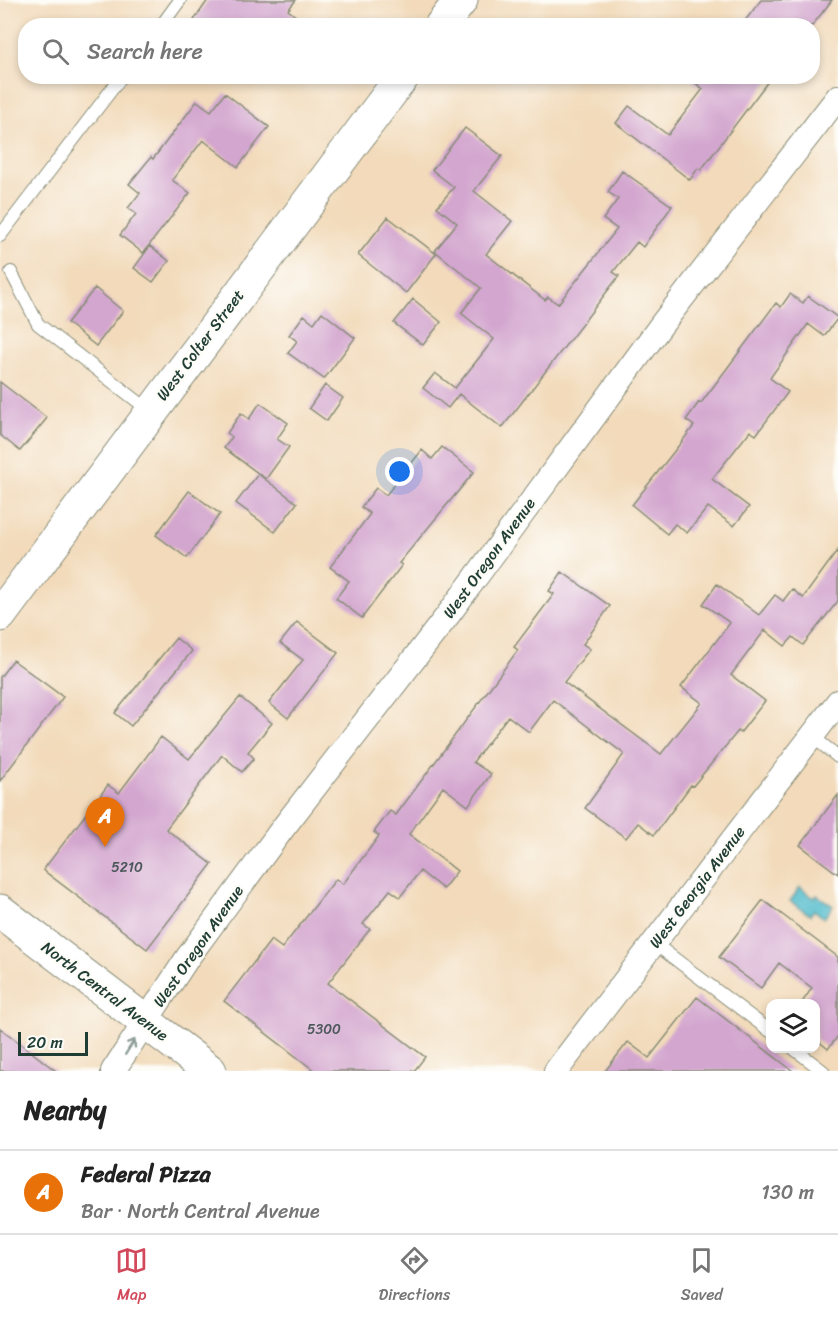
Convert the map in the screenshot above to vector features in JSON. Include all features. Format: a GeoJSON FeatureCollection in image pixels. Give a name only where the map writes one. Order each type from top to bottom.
{"type":"FeatureCollection","features":[{"type":"Feature","properties":{"kind":"street"},"geometry":{"type":"LineString","coordinates":[[447,18],[461,0]]}},
{"type":"Feature","properties":{"kind":"street","name":"West Colter Street"},"geometry":{"type":"LineString","coordinates":[[0,615],[397,84]]}},
{"type":"Feature","properties":{"kind":"street","name":"West Oregon Avenue"},"geometry":{"type":"LineString","coordinates":[[113,1071],[188,957],[283,828],[448,615],[662,324],[838,97]]}},
{"type":"Feature","properties":{"kind":"street","name":"West Georgia Avenue"},"geometry":{"type":"LineString","coordinates":[[556,1071],[838,702]]}},
{"type":"Feature","properties":{"kind":"street","name":"North Central Avenue"},"geometry":{"type":"LineString","coordinates":[[0,911],[210,1071]]}},
{"type":"Feature","properties":{"kind":"lane"},"geometry":{"type":"LineString","coordinates":[[166,18],[180,0]]}},
{"type":"Feature","properties":{"kind":"lane"},"geometry":{"type":"LineString","coordinates":[[0,236],[116,84]]}},
{"type":"Feature","properties":{"kind":"lane"},"geometry":{"type":"LineString","coordinates":[[11,272],[38,324],[151,411]]}},
{"type":"Feature","properties":{"kind":"lane"},"geometry":{"type":"LineString","coordinates":[[812,736],[838,757]]}},
{"type":"Feature","properties":{"kind":"lane"},"geometry":{"type":"LineString","coordinates":[[654,943],[766,1027]]}},
{"type":"Feature","properties":{"kind":"lane"},"geometry":{"type":"LineString","coordinates":[[800,1053],[823,1071]]}},
{"type":"Feature","properties":{"kind":"water"},"geometry":{"type":"Polygon","coordinates":[[[800,887],[814,898],[817,895],[833,906],[824,918],[814,910],[810,915],[790,901],[800,887]]]}},
{"type":"Feature","properties":{"kind":"building"},"geometry":{"type":"Polygon","coordinates":[[[208,0],[296,0],[288,10],[298,18],[196,18],[208,0]]]}},
{"type":"Feature","properties":{"kind":"building"},"geometry":{"type":"Polygon","coordinates":[[[761,0],[832,0],[818,18],[747,18],[761,0]]]}},
{"type":"Feature","properties":{"kind":"building"},"geometry":{"type":"Polygon","coordinates":[[[696,84],[766,84],[701,170],[698,168],[690,180],[616,123],[629,106],[668,135],[703,89],[696,84]]]}},
{"type":"Feature","properties":{"kind":"building"},"geometry":{"type":"Polygon","coordinates":[[[225,93],[269,127],[238,167],[203,140],[172,180],[190,193],[143,253],[120,235],[136,214],[128,208],[140,193],[129,184],[151,157],[153,159],[197,101],[211,111],[225,93]]]}},
{"type":"Feature","properties":{"kind":"building"},"geometry":{"type":"Polygon","coordinates":[[[465,128],[502,156],[474,191],[512,221],[486,254],[545,300],[548,297],[558,304],[617,229],[603,219],[618,199],[608,192],[622,171],[672,206],[643,247],[637,242],[613,272],[619,276],[502,428],[459,394],[448,408],[423,388],[435,373],[455,388],[494,339],[461,313],[481,288],[435,251],[457,223],[437,207],[454,187],[432,170],[465,128]]]}},
{"type":"Feature","properties":{"kind":"building"},"geometry":{"type":"Polygon","coordinates":[[[388,217],[436,254],[406,293],[358,255],[388,217]]]}},
{"type":"Feature","properties":{"kind":"building"},"geometry":{"type":"Polygon","coordinates":[[[150,246],[169,261],[153,282],[134,268],[150,246]]]}},
{"type":"Feature","properties":{"kind":"building"},"geometry":{"type":"Polygon","coordinates":[[[95,288],[123,311],[96,346],[67,323],[95,288]]]}},
{"type":"Feature","properties":{"kind":"building"},"geometry":{"type":"Polygon","coordinates":[[[790,294],[803,303],[808,296],[838,318],[824,336],[808,324],[770,378],[788,392],[756,435],[750,431],[712,479],[749,507],[734,526],[708,507],[687,533],[675,524],[667,534],[632,505],[694,426],[686,420],[699,402],[701,403],[776,303],[781,307],[790,294]]]}},
{"type":"Feature","properties":{"kind":"building"},"geometry":{"type":"Polygon","coordinates":[[[413,299],[441,322],[423,345],[394,323],[413,299]]]}},
{"type":"Feature","properties":{"kind":"building"},"geometry":{"type":"Polygon","coordinates":[[[322,312],[355,338],[324,379],[288,353],[297,341],[289,335],[304,315],[314,323],[322,312]]]}},
{"type":"Feature","properties":{"kind":"building"},"geometry":{"type":"Polygon","coordinates":[[[0,382],[47,418],[20,451],[0,435],[0,382]]]}},
{"type":"Feature","properties":{"kind":"building"},"geometry":{"type":"Polygon","coordinates":[[[325,385],[343,398],[327,421],[309,408],[325,385]]]}},
{"type":"Feature","properties":{"kind":"building"},"geometry":{"type":"Polygon","coordinates":[[[260,403],[288,423],[277,439],[289,447],[266,479],[224,448],[232,437],[227,433],[241,413],[249,419],[260,403]]]}},
{"type":"Feature","properties":{"kind":"building"},"geometry":{"type":"Polygon","coordinates":[[[442,447],[474,472],[399,563],[402,565],[362,618],[336,598],[349,581],[330,567],[370,514],[361,507],[376,488],[386,495],[422,450],[432,459],[442,447]]]}},
{"type":"Feature","properties":{"kind":"building"},"geometry":{"type":"Polygon","coordinates":[[[258,474],[297,503],[275,532],[236,503],[258,474]]]}},
{"type":"Feature","properties":{"kind":"building"},"geometry":{"type":"Polygon","coordinates":[[[189,491],[220,514],[187,558],[156,535],[189,491]]]}},
{"type":"Feature","properties":{"kind":"building"},"geometry":{"type":"Polygon","coordinates":[[[838,550],[838,601],[803,645],[793,637],[785,646],[765,630],[731,675],[765,701],[740,733],[738,731],[693,786],[691,785],[654,835],[638,823],[626,838],[585,808],[624,754],[553,700],[529,732],[508,716],[473,762],[491,774],[468,806],[443,787],[409,834],[457,871],[443,889],[420,871],[400,897],[390,890],[363,924],[370,929],[328,983],[425,1057],[414,1071],[315,1071],[224,1001],[271,940],[282,948],[336,879],[343,884],[379,836],[374,832],[390,811],[396,815],[518,650],[514,647],[554,594],[549,591],[562,572],[610,606],[583,644],[590,649],[564,682],[661,754],[702,703],[681,687],[730,623],[703,604],[717,584],[759,615],[775,595],[783,601],[792,589],[803,598],[838,550]]]}},
{"type":"Feature","properties":{"kind":"building"},"geometry":{"type":"Polygon","coordinates":[[[297,622],[338,653],[288,718],[269,703],[303,660],[280,643],[297,622]]]}},
{"type":"Feature","properties":{"kind":"building"},"geometry":{"type":"Polygon","coordinates":[[[176,638],[192,651],[131,726],[115,713],[176,638]]]}},
{"type":"Feature","properties":{"kind":"building"},"geometry":{"type":"Polygon","coordinates":[[[13,660],[63,697],[0,781],[0,677],[13,660]]]}},
{"type":"Feature","properties":{"kind":"building"},"geometry":{"type":"Polygon","coordinates":[[[240,697],[272,723],[248,752],[254,758],[242,772],[222,755],[166,829],[212,864],[147,949],[43,870],[108,785],[119,793],[161,737],[189,759],[240,697]]]}},
{"type":"Feature","properties":{"kind":"building"},"geometry":{"type":"Polygon","coordinates":[[[838,795],[838,874],[800,845],[838,795]]]}},
{"type":"Feature","properties":{"kind":"building"},"geometry":{"type":"Polygon","coordinates":[[[763,900],[838,957],[838,1036],[828,1049],[820,1042],[820,999],[804,999],[812,988],[779,963],[761,988],[719,957],[763,900]]]}},
{"type":"Feature","properties":{"kind":"building"},"geometry":{"type":"Polygon","coordinates":[[[697,997],[766,1050],[766,1053],[770,1053],[793,1071],[605,1071],[628,1042],[649,1058],[697,997]]]}},
{"type":"Feature","properties":{"kind":"building"},"geometry":{"type":"Polygon","coordinates":[[[0,1028],[56,1071],[0,1071],[0,1028]]]}},
{"type":"Feature","properties":{"kind":"place","name":"Federal Pizza"},"geometry":{"type":"Point","coordinates":[105,847]}}]}
